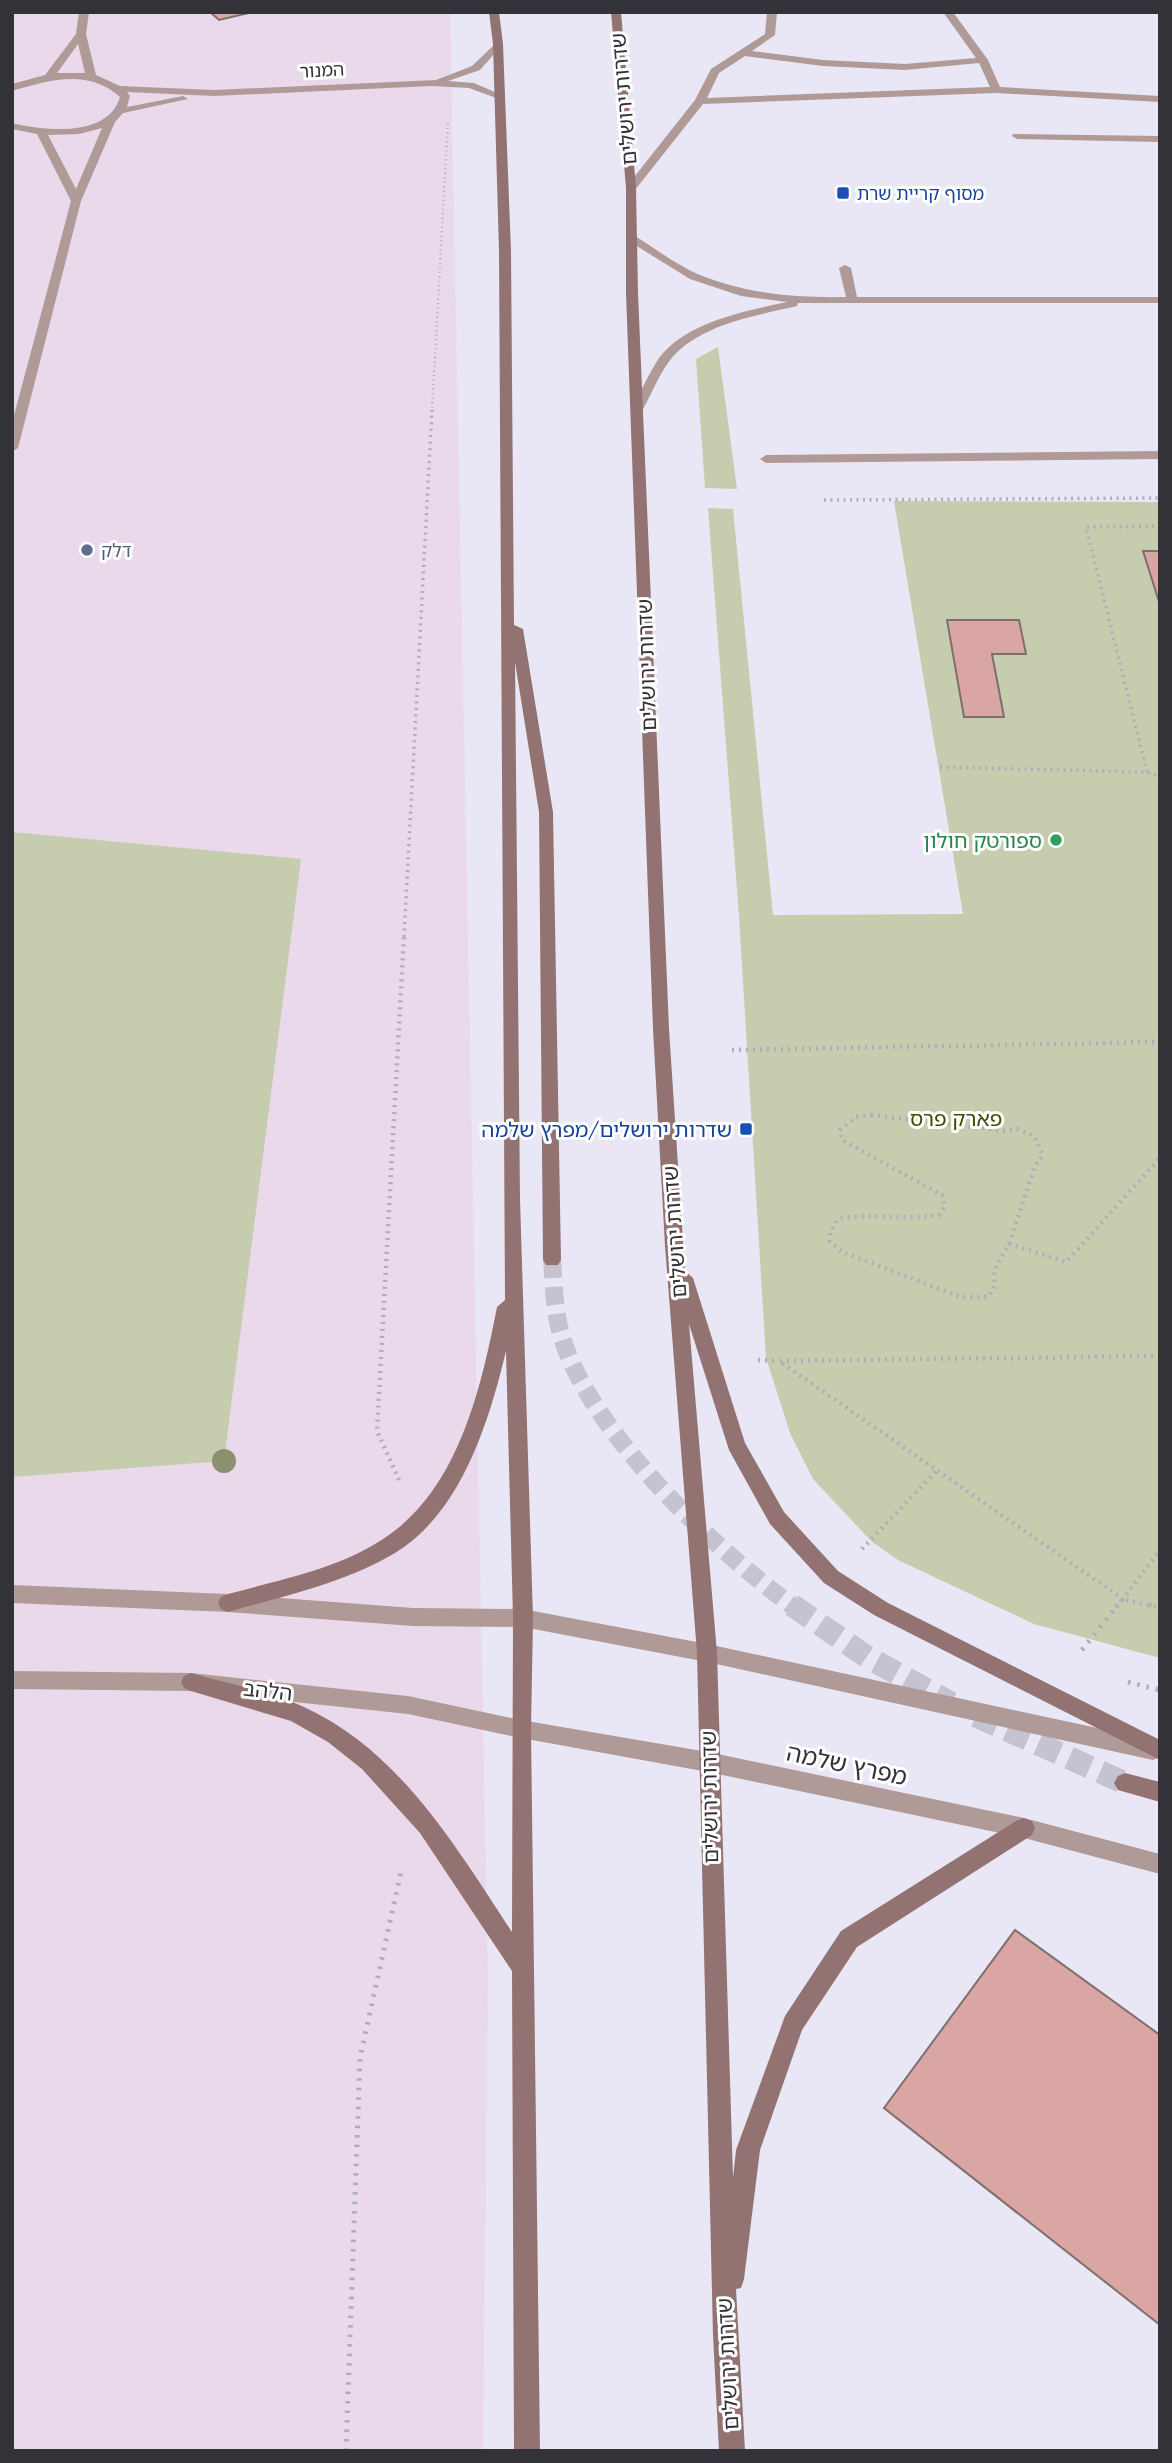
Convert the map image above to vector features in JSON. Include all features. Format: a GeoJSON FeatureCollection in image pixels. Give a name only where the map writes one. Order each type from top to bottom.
{"type":"FeatureCollection","features":[{"type":"Feature","properties":{"kind":"main road"},"geometry":{"type":"LineString","coordinates":[[494,12],[498,44],[505,250],[511,1199],[523,1618],[521,1729],[527,2451]]}},
{"type":"Feature","properties":{"kind":"main road","name":"שדרות ירושלים"},"geometry":{"type":"LineString","coordinates":[[616,12],[631,188],[636,411],[661,1029],[674,1246],[707,1653],[725,2334],[732,2451]]}},
{"type":"Feature","properties":{"kind":"main road"},"geometry":{"type":"LineString","coordinates":[[507,576],[547,811],[552,1260]]}},
{"type":"Feature","properties":{"kind":"main road"},"geometry":{"type":"LineString","coordinates":[[228,1603],[326,1575],[390,1545],[419,1523],[451,1475],[478,1422],[500,1346],[513,1264],[511,1199]]}},
{"type":"Feature","properties":{"kind":"main road"},"geometry":{"type":"LineString","coordinates":[[674,1246],[736,1444],[777,1518],[831,1577],[881,1609],[1160,1751]]}},
{"type":"Feature","properties":{"kind":"main road"},"geometry":{"type":"LineString","coordinates":[[191,1682],[298,1714],[354,1747],[415,1809],[524,1970]]}},
{"type":"Feature","properties":{"kind":"main road"},"geometry":{"type":"LineString","coordinates":[[1125,1783],[1160,1792]]}},
{"type":"Feature","properties":{"kind":"main road"},"geometry":{"type":"LineString","coordinates":[[725,2334],[748,2150],[793,2024],[849,1939],[1024,1828]]}},
{"type":"Feature","properties":{"kind":"street"},"geometry":{"type":"LineString","coordinates":[[12,88],[49,77],[91,78],[81,34],[84,12]]}},
{"type":"Feature","properties":{"kind":"street"},"geometry":{"type":"LineString","coordinates":[[631,188],[700,101],[715,72],[770,34],[772,12]]}},
{"type":"Feature","properties":{"kind":"street"},"geometry":{"type":"LineString","coordinates":[[948,12],[983,60],[996,90]]}},
{"type":"Feature","properties":{"kind":"street"},"geometry":{"type":"LineString","coordinates":[[49,77],[81,34]]}},
{"type":"Feature","properties":{"kind":"street","name":"המנור"},"geometry":{"type":"LineString","coordinates":[[431,83],[476,68],[498,44]]}},
{"type":"Feature","properties":{"kind":"street"},"geometry":{"type":"LineString","coordinates":[[745,53],[823,63],[905,67],[983,60]]}},
{"type":"Feature","properties":{"kind":"street","name":"המנור"},"geometry":{"type":"LineString","coordinates":[[91,78],[119,89],[214,93],[431,83],[470,85],[499,96]]}},
{"type":"Feature","properties":{"kind":"street"},"geometry":{"type":"LineString","coordinates":[[12,448],[76,201],[125,96],[119,89]]}},
{"type":"Feature","properties":{"kind":"street"},"geometry":{"type":"LineString","coordinates":[[700,101],[996,90],[1160,99]]}},
{"type":"Feature","properties":{"kind":"street","name":"המנור"},"geometry":{"type":"LineString","coordinates":[[12,126],[42,133],[80,130],[116,115],[214,93]]}},
{"type":"Feature","properties":{"kind":"street"},"geometry":{"type":"LineString","coordinates":[[42,133],[76,201]]}},
{"type":"Feature","properties":{"kind":"street"},"geometry":{"type":"LineString","coordinates":[[1017,136],[1160,139]]}},
{"type":"Feature","properties":{"kind":"street"},"geometry":{"type":"LineString","coordinates":[[631,238],[706,281],[741,293],[810,301],[1160,300]]}},
{"type":"Feature","properties":{"kind":"street"},"geometry":{"type":"LineString","coordinates":[[845,268],[852,300]]}},
{"type":"Feature","properties":{"kind":"street"},"geometry":{"type":"LineString","coordinates":[[636,411],[667,356],[704,331],[755,311],[810,301]]}},
{"type":"Feature","properties":{"kind":"street"},"geometry":{"type":"LineString","coordinates":[[766,459],[1160,455]]}},
{"type":"Feature","properties":{"kind":"street"},"geometry":{"type":"LineString","coordinates":[[12,1594],[228,1603],[413,1617],[523,1618],[707,1653],[1160,1751]]}},
{"type":"Feature","properties":{"kind":"street","name":"הלהב"},"geometry":{"type":"LineString","coordinates":[[12,1680],[191,1682],[408,1705],[521,1729]]}},
{"type":"Feature","properties":{"kind":"street","name":"מפרץ שלמה"},"geometry":{"type":"LineString","coordinates":[[521,1729],[708,1762],[1024,1828],[1160,1864]]}},
{"type":"Feature","properties":{"kind":"path"},"geometry":{"type":"LineString","coordinates":[[419,1523],[377,1431],[436,316],[448,118],[499,96]]}},
{"type":"Feature","properties":{"kind":"path"},"geometry":{"type":"LineString","coordinates":[[824,500],[1160,498]]}},
{"type":"Feature","properties":{"kind":"path"},"geometry":{"type":"LineString","coordinates":[[1147,772],[1086,527],[1160,526]]}},
{"type":"Feature","properties":{"kind":"path"},"geometry":{"type":"LineString","coordinates":[[940,767],[1147,772],[1160,776]]}},
{"type":"Feature","properties":{"kind":"path"},"geometry":{"type":"LineString","coordinates":[[732,1050],[1160,1042]]}},
{"type":"Feature","properties":{"kind":"path"},"geometry":{"type":"LineString","coordinates":[[871,1115],[1007,1131],[1017,1129],[1034,1136],[1043,1155],[1035,1166],[1009,1244],[995,1270],[995,1286],[988,1297],[976,1300],[955,1296],[945,1289],[842,1252],[830,1241],[830,1232],[838,1219],[852,1215],[922,1219],[939,1215],[945,1206],[942,1195],[842,1140],[840,1130],[856,1117],[871,1115]]}},
{"type":"Feature","properties":{"kind":"path"},"geometry":{"type":"LineString","coordinates":[[1009,1244],[1066,1262],[1160,1158]]}},
{"type":"Feature","properties":{"kind":"path"},"geometry":{"type":"LineString","coordinates":[[758,1360],[1160,1356]]}},
{"type":"Feature","properties":{"kind":"path"},"geometry":{"type":"LineString","coordinates":[[779,1361],[939,1469],[1123,1599],[1160,1608]]}},
{"type":"Feature","properties":{"kind":"path"},"geometry":{"type":"LineString","coordinates":[[860,1551],[939,1469]]}},
{"type":"Feature","properties":{"kind":"path"},"geometry":{"type":"LineString","coordinates":[[1082,1650],[1160,1550]]}},
{"type":"Feature","properties":{"kind":"path"},"geometry":{"type":"LineString","coordinates":[[1128,1682],[1160,1690]]}},
{"type":"Feature","properties":{"kind":"path"},"geometry":{"type":"LineString","coordinates":[[346,2451],[360,2057],[415,1809]]}},
{"type":"Feature","properties":{"kind":"shaded area"},"geometry":{"type":"Polygon","coordinates":[[[12,12],[450,12],[488,1978],[483,2451],[12,2451],[12,12]]]}},
{"type":"Feature","properties":{"kind":"green space"},"geometry":{"type":"Polygon","coordinates":[[[718,347],[737,489],[705,488],[696,359],[718,347]]]}},
{"type":"Feature","properties":{"kind":"green space","name":"פארק פרס"},"geometry":{"type":"Polygon","coordinates":[[[894,501],[1160,502],[1160,1658],[1034,1624],[898,1560],[871,1541],[813,1479],[790,1433],[766,1358],[739,916],[708,508],[733,509],[773,915],[963,914],[894,501]]]}},
{"type":"Feature","properties":{"kind":"green space"},"geometry":{"type":"Polygon","coordinates":[[[12,832],[301,859],[224,1461],[12,1477],[12,832]]]}},
{"type":"Feature","properties":{"kind":"building"},"geometry":{"type":"Polygon","coordinates":[[[210,12],[253,12],[219,20],[210,12]]]}},
{"type":"Feature","properties":{"kind":"building"},"geometry":{"type":"Polygon","coordinates":[[[1143,551],[1160,551],[1160,605],[1143,551]]]}},
{"type":"Feature","properties":{"kind":"building"},"geometry":{"type":"Polygon","coordinates":[[[947,620],[1019,620],[1026,654],[992,654],[1004,717],[964,717],[947,620]]]}},
{"type":"Feature","properties":{"kind":"building"},"geometry":{"type":"Polygon","coordinates":[[[1015,1930],[1160,2035],[1160,2325],[884,2108],[1015,1930]]]}},
{"type":"Feature","properties":{"kind":"tunnel"},"geometry":{"type":"LineString","coordinates":[[552,1260],[561,1334],[576,1371],[598,1409],[626,1448],[693,1521],[762,1583],[794,1607]]}},
{"type":"Feature","properties":{"kind":"tunnel"},"geometry":{"type":"LineString","coordinates":[[792,1605],[867,1657],[951,1703]]}},
{"type":"Feature","properties":{"kind":"tunnel"},"geometry":{"type":"LineString","coordinates":[[976,1716],[1125,1783]]}},
{"type":"Feature","properties":{"kind":"place","name":"מסוף קריית שרת"},"geometry":{"type":"Point","coordinates":[843,193]}},
{"type":"Feature","properties":{"kind":"place","name":"דלק"},"geometry":{"type":"Point","coordinates":[87,550]}},
{"type":"Feature","properties":{"kind":"place","name":"ספורטק חולון"},"geometry":{"type":"Point","coordinates":[1056,840]}},
{"type":"Feature","properties":{"kind":"place","name":"שדרות ירושלים/מפרץ שלמה"},"geometry":{"type":"Point","coordinates":[746,1129]}}]}
